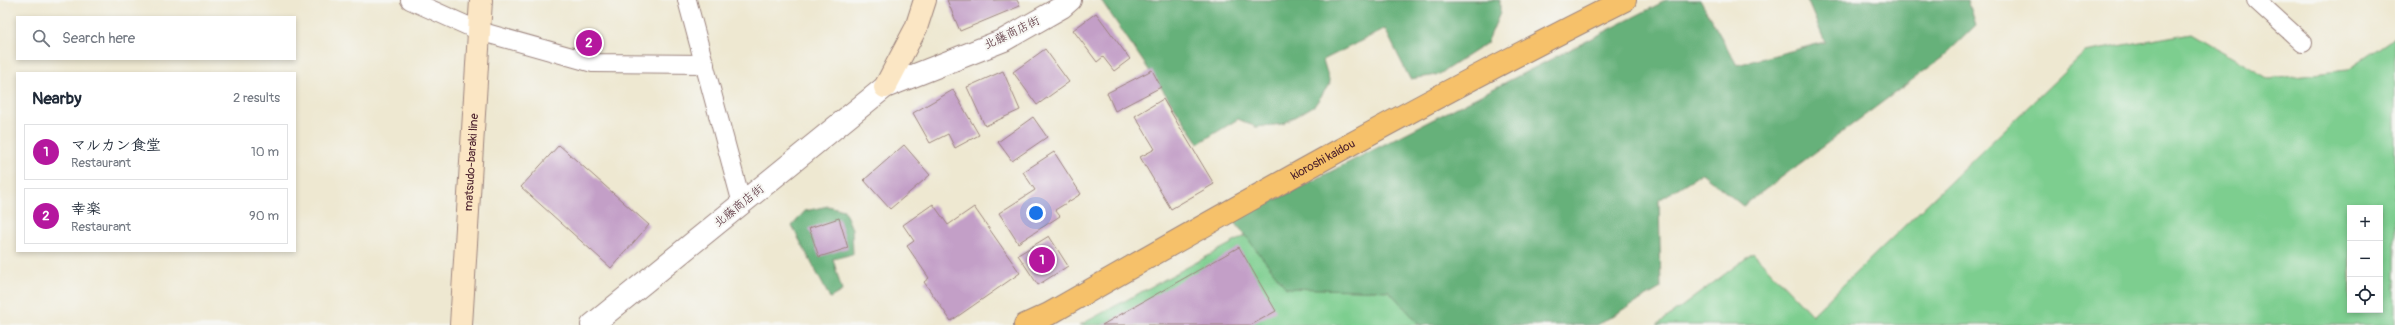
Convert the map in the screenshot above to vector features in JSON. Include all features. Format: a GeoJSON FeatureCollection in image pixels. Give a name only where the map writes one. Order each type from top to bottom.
{"type":"FeatureCollection","features":[{"type":"Feature","properties":{"kind":"main road","name":"matsudo-baraki line"},"geometry":{"type":"LineString","coordinates":[[461,325],[481,0]]}},
{"type":"Feature","properties":{"kind":"main road","name":"北藤商店街"},"geometry":{"type":"LineString","coordinates":[[885,87],[916,28],[925,0]]}},
{"type":"Feature","properties":{"kind":"main road","name":"kioroshi kaidou"},"geometry":{"type":"LineString","coordinates":[[1025,325],[1049,314],[1267,189],[1522,52],[1625,0]]}},
{"type":"Feature","properties":{"kind":"street","name":"北藤商店街"},"geometry":{"type":"LineString","coordinates":[[592,325],[885,87],[1004,40],[1062,7],[1070,0]]}},
{"type":"Feature","properties":{"kind":"lane"},"geometry":{"type":"LineString","coordinates":[[410,0],[479,31],[593,63],[705,64]]}},
{"type":"Feature","properties":{"kind":"lane"},"geometry":{"type":"LineString","coordinates":[[687,0],[742,204]]}},
{"type":"Feature","properties":{"kind":"lane"},"geometry":{"type":"LineString","coordinates":[[2256,0],[2304,43]]}},
{"type":"Feature","properties":{"kind":"green space"},"geometry":{"type":"Polygon","coordinates":[[[1101,0],[1500,0],[1500,13],[1487,43],[1438,75],[1410,79],[1385,29],[1323,60],[1330,83],[1315,105],[1283,124],[1256,127],[1238,119],[1199,143],[1101,0]]]}},
{"type":"Feature","properties":{"kind":"green space"},"geometry":{"type":"Polygon","coordinates":[[[1667,0],[1700,0],[1737,65],[1825,42],[1807,0],[1968,0],[1976,25],[1943,57],[1743,206],[1702,173],[1659,200],[1661,288],[1597,325],[1420,325],[1389,291],[1286,288],[1234,221],[1667,0]]]}},
{"type":"Feature","properties":{"kind":"green space"},"geometry":{"type":"Polygon","coordinates":[[[2191,33],[2269,79],[2347,70],[2395,37],[2395,325],[1657,325],[1753,253],[1812,315],[2085,52],[2191,33]]]}},
{"type":"Feature","properties":{"kind":"green space"},"geometry":{"type":"Polygon","coordinates":[[[828,206],[844,210],[852,229],[853,254],[833,259],[842,291],[830,298],[792,226],[805,211],[828,206]]]}},
{"type":"Feature","properties":{"kind":"green space"},"geometry":{"type":"Polygon","coordinates":[[[1297,208],[1426,325],[1080,325],[1297,208]]]}},
{"type":"Feature","properties":{"kind":"building"},"geometry":{"type":"Polygon","coordinates":[[[947,0],[1017,0],[1020,6],[960,31],[947,0]]]}},
{"type":"Feature","properties":{"kind":"building"},"geometry":{"type":"Polygon","coordinates":[[[1096,13],[1130,59],[1114,71],[1103,57],[1097,62],[1073,30],[1096,13]]]}},
{"type":"Feature","properties":{"kind":"building"},"geometry":{"type":"Polygon","coordinates":[[[1045,49],[1069,82],[1037,105],[1013,72],[1045,49]]]}},
{"type":"Feature","properties":{"kind":"building"},"geometry":{"type":"Polygon","coordinates":[[[1152,70],[1161,87],[1115,111],[1107,93],[1152,70]]]}},
{"type":"Feature","properties":{"kind":"building"},"geometry":{"type":"Polygon","coordinates":[[[1003,71],[1020,110],[985,126],[967,87],[1003,71]]]}},
{"type":"Feature","properties":{"kind":"building"},"geometry":{"type":"Polygon","coordinates":[[[953,90],[979,135],[955,148],[948,134],[930,143],[913,113],[953,90]]]}},
{"type":"Feature","properties":{"kind":"building"},"geometry":{"type":"Polygon","coordinates":[[[1163,99],[1214,184],[1171,209],[1140,157],[1155,149],[1135,116],[1163,99]]]}},
{"type":"Feature","properties":{"kind":"building"},"geometry":{"type":"Polygon","coordinates":[[[1033,117],[1047,137],[1012,161],[998,142],[1033,117]]]}},
{"type":"Feature","properties":{"kind":"building"},"geometry":{"type":"Polygon","coordinates":[[[559,145],[649,225],[611,268],[521,187],[559,145]]]}},
{"type":"Feature","properties":{"kind":"building"},"geometry":{"type":"Polygon","coordinates":[[[904,145],[930,175],[890,209],[864,180],[904,145]]]}},
{"type":"Feature","properties":{"kind":"building"},"geometry":{"type":"Polygon","coordinates":[[[1054,152],[1081,194],[1055,210],[1060,216],[1018,243],[999,213],[1035,190],[1023,172],[1054,152]]]}},
{"type":"Feature","properties":{"kind":"building"},"geometry":{"type":"Polygon","coordinates":[[[933,204],[948,225],[974,207],[1020,273],[951,321],[924,282],[929,278],[907,246],[914,241],[903,225],[933,204]]]}},
{"type":"Feature","properties":{"kind":"building"},"geometry":{"type":"Polygon","coordinates":[[[839,218],[848,248],[819,257],[809,228],[839,218]]]}},
{"type":"Feature","properties":{"kind":"building"},"geometry":{"type":"Polygon","coordinates":[[[1049,236],[1068,266],[1038,285],[1018,255],[1049,236]]]}},
{"type":"Feature","properties":{"kind":"building"},"geometry":{"type":"Polygon","coordinates":[[[1239,247],[1276,311],[1251,325],[1102,325],[1239,247]]]}},
{"type":"Feature","properties":{"kind":"place","name":"幸楽"},"geometry":{"type":"Point","coordinates":[589,43]}},
{"type":"Feature","properties":{"kind":"place","name":"マルカン食堂"},"geometry":{"type":"Point","coordinates":[1042,260]}}]}
